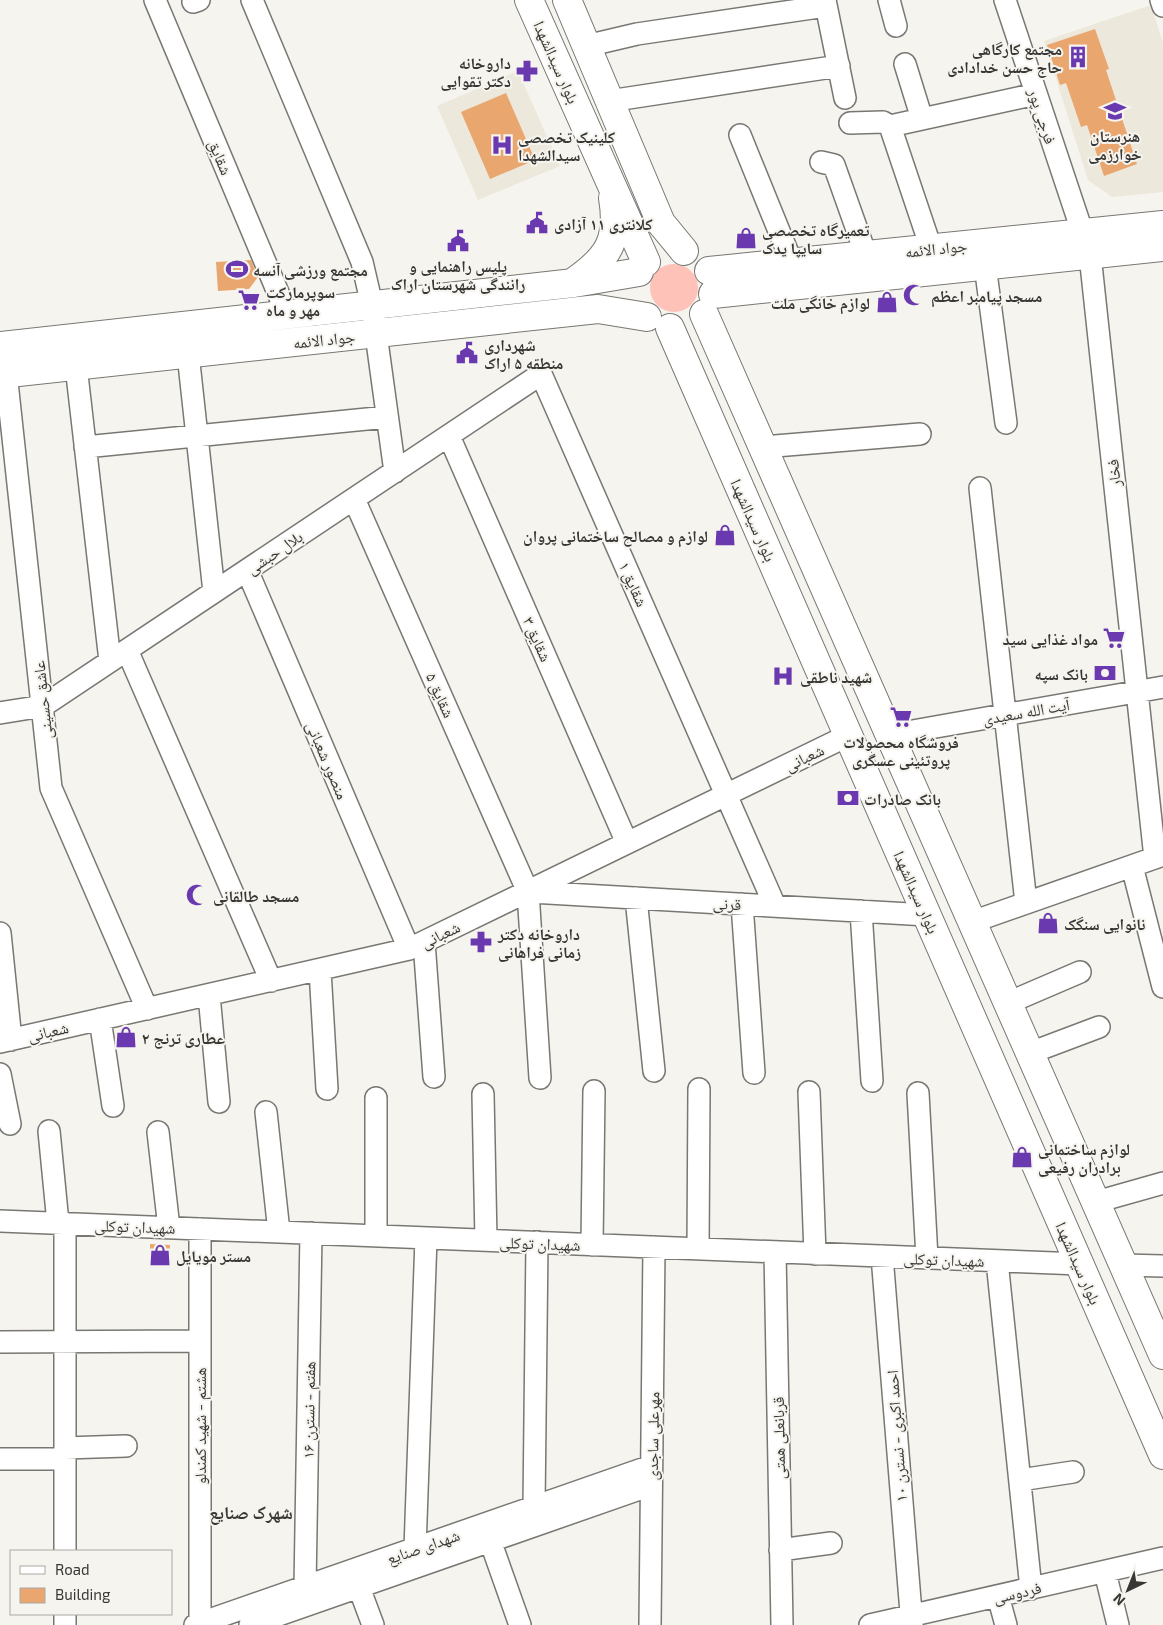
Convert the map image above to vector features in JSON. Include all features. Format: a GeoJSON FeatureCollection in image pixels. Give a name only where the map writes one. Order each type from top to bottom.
{"type":"FeatureCollection","features":[{"type":"Feature","properties":{"kind":"main road","name":"بلوار سیدالشهدا"},"geometry":{"type":"LineString","coordinates":[[529,0],[610,182],[643,266]]}},
{"type":"Feature","properties":{"kind":"main road","name":"بلوار سیدالشهدا"},"geometry":{"type":"LineString","coordinates":[[566,0],[661,222],[684,251]]}},
{"type":"Feature","properties":{"kind":"main road"},"geometry":{"type":"LineString","coordinates":[[574,282],[595,267],[608,252],[614,235],[614,212],[610,182]]}},
{"type":"Feature","properties":{"kind":"main road","name":"جواد الائمه"},"geometry":{"type":"LineString","coordinates":[[709,293],[986,266],[1163,224]]}},
{"type":"Feature","properties":{"kind":"main road","name":"جواد الائمه"},"geometry":{"type":"LineString","coordinates":[[709,293],[792,263],[931,248],[1085,244],[1163,247]]}},
{"type":"Feature","properties":{"kind":"main road"},"geometry":{"type":"LineString","coordinates":[[709,293],[695,323],[683,327],[659,323],[640,307],[636,296],[635,283],[643,266],[664,251],[684,251],[694,255],[709,293],[763,447],[1163,1355]]}},
{"type":"Feature","properties":{"kind":"main road","name":"جواد الائمه"},"geometry":{"type":"LineString","coordinates":[[0,346],[574,282],[643,266]]}},
{"type":"Feature","properties":{"kind":"main road","name":"جواد الائمه"},"geometry":{"type":"LineString","coordinates":[[3,374],[598,310],[659,323]]}},
{"type":"Feature","properties":{"kind":"main road","name":"بلوار سیدالشهدا"},"geometry":{"type":"LineString","coordinates":[[659,323],[849,735],[1163,1455]]}},
{"type":"Feature","properties":{"kind":"main road"},"geometry":{"type":"LineString","coordinates":[[849,735],[890,735]]}},
{"type":"Feature","properties":{"kind":"main road"},"geometry":{"type":"LineString","coordinates":[[927,915],[972,922]]}},
{"type":"Feature","properties":{"kind":"street","name":"شقایق"},"geometry":{"type":"LineString","coordinates":[[155,0],[287,314]]}},
{"type":"Feature","properties":{"kind":"street"},"geometry":{"type":"LineString","coordinates":[[252,0],[362,262],[372,305],[395,472]]}},
{"type":"Feature","properties":{"kind":"street"},"geometry":{"type":"LineString","coordinates":[[889,0],[896,26]]}},
{"type":"Feature","properties":{"kind":"street","name":"فرجی پور"},"geometry":{"type":"LineString","coordinates":[[1005,0],[1085,244]]}},
{"type":"Feature","properties":{"kind":"street"},"geometry":{"type":"LineString","coordinates":[[1161,0],[1163,6]]}},
{"type":"Feature","properties":{"kind":"street"},"geometry":{"type":"LineString","coordinates":[[586,46],[637,34],[826,3],[845,98]]}},
{"type":"Feature","properties":{"kind":"street"},"geometry":{"type":"LineString","coordinates":[[905,64],[922,119]]}},
{"type":"Feature","properties":{"kind":"street"},"geometry":{"type":"LineString","coordinates":[[609,101],[838,66]]}},
{"type":"Feature","properties":{"kind":"street"},"geometry":{"type":"LineString","coordinates":[[890,126],[1036,94]]}},
{"type":"Feature","properties":{"kind":"street"},"geometry":{"type":"LineString","coordinates":[[850,123],[883,122],[890,126],[931,248]]}},
{"type":"Feature","properties":{"kind":"street"},"geometry":{"type":"LineString","coordinates":[[740,135],[792,263]]}},
{"type":"Feature","properties":{"kind":"street"},"geometry":{"type":"LineString","coordinates":[[821,162],[834,165],[866,255]]}},
{"type":"Feature","properties":{"kind":"street","name":"فخار"},"geometry":{"type":"LineString","coordinates":[[1085,244],[1137,692],[1159,856]]}},
{"type":"Feature","properties":{"kind":"street"},"geometry":{"type":"LineString","coordinates":[[986,266],[1006,423]]}},
{"type":"Feature","properties":{"kind":"street"},"geometry":{"type":"LineString","coordinates":[[188,354],[214,592]]}},
{"type":"Feature","properties":{"kind":"street"},"geometry":{"type":"LineString","coordinates":[[76,366],[85,447],[119,656],[271,981]]}},
{"type":"Feature","properties":{"kind":"street","name":"عاشق حسینی"},"geometry":{"type":"LineString","coordinates":[[3,374],[51,788],[147,1009]]}},
{"type":"Feature","properties":{"kind":"street","name":"بلال حبشی"},"geometry":{"type":"LineString","coordinates":[[0,713],[43,706],[541,374]]}},
{"type":"Feature","properties":{"kind":"street","name":"شقایق ۱"},"geometry":{"type":"LineString","coordinates":[[541,374],[728,794]]}},
{"type":"Feature","properties":{"kind":"street"},"geometry":{"type":"LineString","coordinates":[[85,447],[387,417]]}},
{"type":"Feature","properties":{"kind":"street"},"geometry":{"type":"LineString","coordinates":[[763,447],[920,434]]}},
{"type":"Feature","properties":{"kind":"street","name":"شقایق ۳"},"geometry":{"type":"LineString","coordinates":[[449,436],[627,843]]}},
{"type":"Feature","properties":{"kind":"street"},"geometry":{"type":"LineString","coordinates":[[980,488],[1026,903]]}},
{"type":"Feature","properties":{"kind":"street","name":"شقایق ۵"},"geometry":{"type":"LineString","coordinates":[[354,498],[528,892]]}},
{"type":"Feature","properties":{"kind":"street","name":"منصور شعبانی"},"geometry":{"type":"LineString","coordinates":[[246,570],[417,946],[434,1077]]}},
{"type":"Feature","properties":{"kind":"street","name":"آیت الله سعیدی"},"geometry":{"type":"LineString","coordinates":[[890,735],[1163,687]]}},
{"type":"Feature","properties":{"kind":"street","name":"شعبانی"},"geometry":{"type":"LineString","coordinates":[[6,1041],[320,970],[417,946],[849,735]]}},
{"type":"Feature","properties":{"kind":"street"},"geometry":{"type":"LineString","coordinates":[[728,794],[775,906]]}},
{"type":"Feature","properties":{"kind":"street"},"geometry":{"type":"LineString","coordinates":[[972,922],[1159,856]]}},
{"type":"Feature","properties":{"kind":"street"},"geometry":{"type":"LineString","coordinates":[[1132,866],[1163,987]]}},
{"type":"Feature","properties":{"kind":"street"},"geometry":{"type":"LineString","coordinates":[[528,892],[540,1078]]}},
{"type":"Feature","properties":{"kind":"street","name":"قرنی"},"geometry":{"type":"LineString","coordinates":[[528,892],[927,915]]}},
{"type":"Feature","properties":{"kind":"street"},"geometry":{"type":"LineString","coordinates":[[636,898],[654,1071]]}},
{"type":"Feature","properties":{"kind":"street"},"geometry":{"type":"LineString","coordinates":[[742,904],[754,1073]]}},
{"type":"Feature","properties":{"kind":"street"},"geometry":{"type":"LineString","coordinates":[[861,911],[872,1081]]}},
{"type":"Feature","properties":{"kind":"street"},"geometry":{"type":"LineString","coordinates":[[0,933],[6,1041]]}},
{"type":"Feature","properties":{"kind":"street"},"geometry":{"type":"LineString","coordinates":[[320,970],[328,1089]]}},
{"type":"Feature","properties":{"kind":"street"},"geometry":{"type":"LineString","coordinates":[[1008,1003],[1080,972]]}},
{"type":"Feature","properties":{"kind":"street"},"geometry":{"type":"LineString","coordinates":[[209,995],[219,1102]]}},
{"type":"Feature","properties":{"kind":"street"},"geometry":{"type":"LineString","coordinates":[[100,1019],[113,1106]]}},
{"type":"Feature","properties":{"kind":"street"},"geometry":{"type":"LineString","coordinates":[[1030,1053],[1098,1027]]}},
{"type":"Feature","properties":{"kind":"street"},"geometry":{"type":"LineString","coordinates":[[0,1074],[10,1124]]}},
{"type":"Feature","properties":{"kind":"street"},"geometry":{"type":"LineString","coordinates":[[698,1249],[699,1089]]}},
{"type":"Feature","properties":{"kind":"street"},"geometry":{"type":"LineString","coordinates":[[592,1244],[594,1091]]}},
{"type":"Feature","properties":{"kind":"street"},"geometry":{"type":"LineString","coordinates":[[810,1092],[815,1254]]}},
{"type":"Feature","properties":{"kind":"street"},"geometry":{"type":"LineString","coordinates":[[918,1093],[927,1258]]}},
{"type":"Feature","properties":{"kind":"street"},"geometry":{"type":"LineString","coordinates":[[483,1094],[486,1240]]}},
{"type":"Feature","properties":{"kind":"street"},"geometry":{"type":"LineString","coordinates":[[376,1098],[376,1236]]}},
{"type":"Feature","properties":{"kind":"street"},"geometry":{"type":"LineString","coordinates":[[266,1112],[280,1232]]}},
{"type":"Feature","properties":{"kind":"street"},"geometry":{"type":"LineString","coordinates":[[48,1131],[62,1223],[65,1342],[65,1550]]}},
{"type":"Feature","properties":{"kind":"street"},"geometry":{"type":"LineString","coordinates":[[158,1132],[169,1228]]}},
{"type":"Feature","properties":{"kind":"street"},"geometry":{"type":"LineString","coordinates":[[1096,1202],[1163,1183]]}},
{"type":"Feature","properties":{"kind":"street","name":"شهیدان توکلی"},"geometry":{"type":"LineString","coordinates":[[0,1221],[1080,1264]]}},
{"type":"Feature","properties":{"kind":"street","name":"هشتم - شهید کمندلو"},"geometry":{"type":"LineString","coordinates":[[198,1624],[200,1229]]}},
{"type":"Feature","properties":{"kind":"street","name":"هفتم - نسترن ۱۶"},"geometry":{"type":"LineString","coordinates":[[305,1587],[311,1233]]}},
{"type":"Feature","properties":{"kind":"street"},"geometry":{"type":"LineString","coordinates":[[415,1548],[426,1238]]}},
{"type":"Feature","properties":{"kind":"street"},"geometry":{"type":"LineString","coordinates":[[534,1507],[537,1242]]}},
{"type":"Feature","properties":{"kind":"street","name":"مهرعلی ساجدی"},"geometry":{"type":"LineString","coordinates":[[650,1625],[654,1247]]}},
{"type":"Feature","properties":{"kind":"street","name":"قربانعلی همتی"},"geometry":{"type":"LineString","coordinates":[[774,1252],[782,1625]]}},
{"type":"Feature","properties":{"kind":"street","name":"احمد اکبری - نسترن ۱۰"},"geometry":{"type":"LineString","coordinates":[[882,1256],[911,1621]]}},
{"type":"Feature","properties":{"kind":"street"},"geometry":{"type":"LineString","coordinates":[[997,1261],[1032,1589]]}},
{"type":"Feature","properties":{"kind":"street"},"geometry":{"type":"LineString","coordinates":[[1123,1265],[1163,1266]]}},
{"type":"Feature","properties":{"kind":"street"},"geometry":{"type":"LineString","coordinates":[[0,1342],[199,1340]]}},
{"type":"Feature","properties":{"kind":"street"},"geometry":{"type":"LineString","coordinates":[[0,1459],[65,1454],[126,1446]]}},
{"type":"Feature","properties":{"kind":"street"},"geometry":{"type":"LineString","coordinates":[[1020,1480],[1073,1472]]}},
{"type":"Feature","properties":{"kind":"street","name":"شهدای صنایع"},"geometry":{"type":"LineString","coordinates":[[250,1625],[356,1579],[651,1476]]}},
{"type":"Feature","properties":{"kind":"street","name":"شهدای صنایع"},"geometry":{"type":"LineString","coordinates":[[198,1624],[227,1620],[305,1587],[356,1579],[415,1548],[487,1533],[534,1507],[609,1490]]}},
{"type":"Feature","properties":{"kind":"street"},"geometry":{"type":"LineString","coordinates":[[487,1533],[520,1625]]}},
{"type":"Feature","properties":{"kind":"street"},"geometry":{"type":"LineString","coordinates":[[780,1550],[831,1543]]}},
{"type":"Feature","properties":{"kind":"street","name":"فردوسی"},"geometry":{"type":"LineString","coordinates":[[870,1625],[911,1621],[998,1596],[1163,1558]]}},
{"type":"Feature","properties":{"kind":"street"},"geometry":{"type":"LineString","coordinates":[[1105,1572],[1118,1625]]}},
{"type":"Feature","properties":{"kind":"street"},"geometry":{"type":"LineString","coordinates":[[356,1579],[373,1625]]}},
{"type":"Feature","properties":{"kind":"street"},"geometry":{"type":"LineString","coordinates":[[998,1596],[1006,1625]]}},
{"type":"Feature","properties":{"kind":"shaded area","name":"هنرستان خوارزمی"},"geometry":{"type":"Polygon","coordinates":[[[1151,5],[1163,43],[1163,192],[1112,197],[1088,180],[1044,41],[1151,5]]]}},
{"type":"Feature","properties":{"kind":"shaded area","name":"کلینیک تخصصی سیدالشهدا"},"geometry":{"type":"Polygon","coordinates":[[[518,71],[560,166],[478,200],[437,106],[518,71]]]}},
{"type":"Feature","properties":{"kind":"shaded area"},"geometry":{"type":"Polygon","coordinates":[[[674,264],[683,266],[691,271],[696,279],[698,288],[696,297],[691,305],[683,310],[674,312],[665,310],[657,305],[652,297],[650,288],[652,279],[657,271],[665,266],[674,264]]]}},
{"type":"Feature","properties":{"kind":"building"},"geometry":{"type":"Polygon","coordinates":[[[1095,29],[1109,69],[1106,70],[1137,164],[1104,176],[1087,125],[1081,127],[1066,83],[1060,85],[1047,45],[1095,29]]]}},
{"type":"Feature","properties":{"kind":"building"},"geometry":{"type":"Polygon","coordinates":[[[506,93],[535,160],[490,179],[461,112],[506,93]]]}},
{"type":"Feature","properties":{"kind":"building","name":"مجتمع ورزشی آنسه"},"geometry":{"type":"Polygon","coordinates":[[[251,260],[258,277],[249,289],[218,291],[216,262],[251,260]]]}},
{"type":"Feature","properties":{"kind":"building","name":"مستر مویایل"},"geometry":{"type":"Polygon","coordinates":[[[150,1244],[170,1245],[169,1266],[150,1265],[150,1244]]]}},
{"type":"Feature","properties":{"kind":"place","name":"مجتمع کارگاهی حاج حسن خدادادی"},"geometry":{"type":"Point","coordinates":[1078,57]}},
{"type":"Feature","properties":{"kind":"place","name":"داروخانه دکتر تقوایی"},"geometry":{"type":"Point","coordinates":[527,71]}},
{"type":"Feature","properties":{"kind":"place","name":"هنرستان خوارزمی"},"geometry":{"type":"Point","coordinates":[1115,111]}},
{"type":"Feature","properties":{"kind":"place","name":"کلینیک تخصصی سیدالشهدا"},"geometry":{"type":"Point","coordinates":[502,145]}},
{"type":"Feature","properties":{"kind":"place","name":"کلانتری ۱۱ آزادی"},"geometry":{"type":"Point","coordinates":[537,223]}},
{"type":"Feature","properties":{"kind":"place","name":"تعمیرگاه تخصصی سایپا یدک"},"geometry":{"type":"Point","coordinates":[746,238]}},
{"type":"Feature","properties":{"kind":"place","name":"پلیس راهنمایی و رانندگی شهرستان اراک"},"geometry":{"type":"Point","coordinates":[458,241]}},
{"type":"Feature","properties":{"kind":"place","name":"مجتمع ورزشی آنسه"},"geometry":{"type":"Point","coordinates":[237,269]}},
{"type":"Feature","properties":{"kind":"place","name":"مسجد پیامبر اعظم"},"geometry":{"type":"Point","coordinates":[914,295]}},
{"type":"Feature","properties":{"kind":"place","name":"سوپرمارکت مهر و ماه"},"geometry":{"type":"Point","coordinates":[249,300]}},
{"type":"Feature","properties":{"kind":"place","name":"لوازم خانگی ملت"},"geometry":{"type":"Point","coordinates":[887,302]}},
{"type":"Feature","properties":{"kind":"place","name":"شهرداری منطقه ۵ اراک"},"geometry":{"type":"Point","coordinates":[467,353]}},
{"type":"Feature","properties":{"kind":"place","name":"لوازم و مصالح ساختمانی پروان"},"geometry":{"type":"Point","coordinates":[725,535]}},
{"type":"Feature","properties":{"kind":"place","name":"مواد غذایی سید"},"geometry":{"type":"Point","coordinates":[1114,638]}},
{"type":"Feature","properties":{"kind":"place","name":"بانک سپه"},"geometry":{"type":"Point","coordinates":[1105,673]}},
{"type":"Feature","properties":{"kind":"place","name":"شهید ناطقی"},"geometry":{"type":"Point","coordinates":[783,676]}},
{"type":"Feature","properties":{"kind":"place","name":"فروشگاه محصولات پروتئینی عسگری"},"geometry":{"type":"Point","coordinates":[901,717]}},
{"type":"Feature","properties":{"kind":"place","name":"بانک صادرات"},"geometry":{"type":"Point","coordinates":[848,798]}},
{"type":"Feature","properties":{"kind":"place","name":"مسجد طالقانی"},"geometry":{"type":"Point","coordinates":[197,895]}},
{"type":"Feature","properties":{"kind":"place","name":"نانوایی سنگک"},"geometry":{"type":"Point","coordinates":[1048,923]}},
{"type":"Feature","properties":{"kind":"place","name":"داروخانه دکتر زمانی فراهانی"},"geometry":{"type":"Point","coordinates":[481,942]}},
{"type":"Feature","properties":{"kind":"place","name":"عطاری ترنج ۲"},"geometry":{"type":"Point","coordinates":[126,1037]}},
{"type":"Feature","properties":{"kind":"place","name":"لوازم ساختمانی برادران رفیعی"},"geometry":{"type":"Point","coordinates":[1022,1157]}},
{"type":"Feature","properties":{"kind":"place","name":"مستر مویایل"},"geometry":{"type":"Point","coordinates":[160,1255]}},
{"type":"Feature","properties":{"kind":"district","name":"شهرک صنایع"},"geometry":{"type":"Point","coordinates":[251,1512]}}]}
